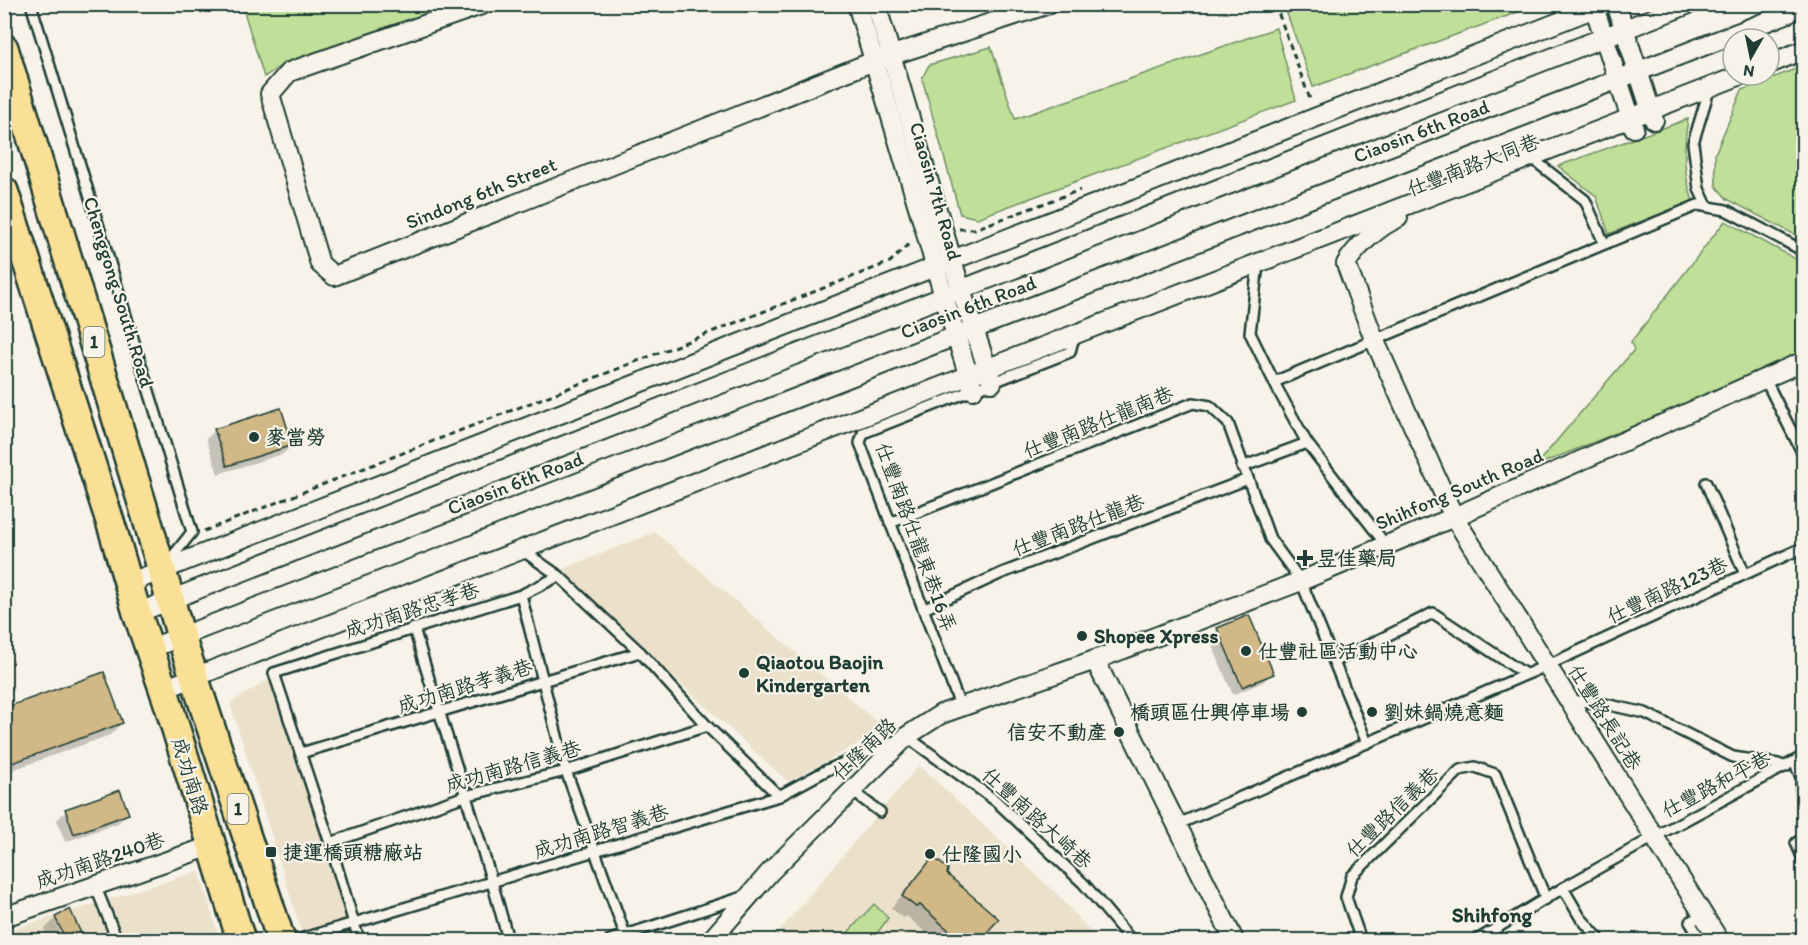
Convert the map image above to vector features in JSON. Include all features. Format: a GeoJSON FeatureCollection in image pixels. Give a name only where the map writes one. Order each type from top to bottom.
{"type":"FeatureCollection","features":[{"type":"Feature","properties":{"kind":"main road","name":"Chenggong South Road"},"geometry":{"type":"LineString","coordinates":[[4,48],[181,637]]}},
{"type":"Feature","properties":{"kind":"main road","name":"1"},"geometry":{"type":"LineString","coordinates":[[4,191],[137,613]]}},
{"type":"Feature","properties":{"kind":"main road","name":"成功南路"},"geometry":{"type":"LineString","coordinates":[[137,613],[164,689],[241,940]]}},
{"type":"Feature","properties":{"kind":"main road","name":"成功南路"},"geometry":{"type":"LineString","coordinates":[[181,637],[280,940]]}},
{"type":"Feature","properties":{"kind":"street","name":"Sindong 6th Street"},"geometry":{"type":"LineString","coordinates":[[484,4],[289,72],[270,94],[320,264],[334,276],[882,59],[1049,4]]}},
{"type":"Feature","properties":{"kind":"street","name":"Ciaosin 7th Road"},"geometry":{"type":"LineString","coordinates":[[857,4],[882,59],[980,380]]}},
{"type":"Feature","properties":{"kind":"street","name":"Ciaosin 7th Road"},"geometry":{"type":"LineString","coordinates":[[876,4],[882,59]]}},
{"type":"Feature","properties":{"kind":"street"},"geometry":{"type":"LineString","coordinates":[[1616,4],[1653,115]]}},
{"type":"Feature","properties":{"kind":"street","name":"Ciaosin 6th Road"},"geometry":{"type":"LineString","coordinates":[[137,613],[1689,4]]}},
{"type":"Feature","properties":{"kind":"street"},"geometry":{"type":"LineString","coordinates":[[129,583],[1598,6],[1604,38],[1632,123]]}},
{"type":"Feature","properties":{"kind":"street","name":"Ciaosin 6th Road"},"geometry":{"type":"LineString","coordinates":[[149,649],[1803,7]]}},
{"type":"Feature","properties":{"kind":"street"},"geometry":{"type":"LineString","coordinates":[[1781,59],[1803,50]]}},
{"type":"Feature","properties":{"kind":"street"},"geometry":{"type":"LineString","coordinates":[[164,689],[522,550],[980,380],[1074,336],[1653,115],[1721,86]]}},
{"type":"Feature","properties":{"kind":"street","name":"仕豐南路大同巷"},"geometry":{"type":"LineString","coordinates":[[1374,339],[1346,264],[1352,254],[1389,221],[1539,164],[1632,123]]}},
{"type":"Feature","properties":{"kind":"street","name":"仕豐路長記巷"},"geometry":{"type":"LineString","coordinates":[[1374,339],[1454,517],[1719,940]]}},
{"type":"Feature","properties":{"kind":"street","name":"Shihfong South Road"},"geometry":{"type":"LineString","coordinates":[[1095,660],[1301,581],[1454,517],[1803,361]]}},
{"type":"Feature","properties":{"kind":"street"},"geometry":{"type":"LineString","coordinates":[[1095,660],[1234,940]]}},
{"type":"Feature","properties":{"kind":"street","name":"仕隆南路"},"geometry":{"type":"LineString","coordinates":[[711,940],[770,872],[907,736],[941,714],[1095,660]]}},
{"type":"Feature","properties":{"kind":"street","name":"成功南路240巷"},"geometry":{"type":"LineString","coordinates":[[4,917],[211,846]]}},
{"type":"Feature","properties":{"kind":"lane","name":"Chenggong South Road"},"geometry":{"type":"LineString","coordinates":[[31,4],[192,532],[161,570]]}},
{"type":"Feature","properties":{"kind":"lane"},"geometry":{"type":"LineString","coordinates":[[1707,94],[1693,144],[1699,189],[1707,206]]}},
{"type":"Feature","properties":{"kind":"lane"},"geometry":{"type":"LineString","coordinates":[[1539,164],[1585,200],[1604,243]]}},
{"type":"Feature","properties":{"kind":"lane"},"geometry":{"type":"LineString","coordinates":[[1274,382],[1698,205],[1726,210],[1798,248],[1803,255]]}},
{"type":"Feature","properties":{"kind":"lane"},"geometry":{"type":"LineString","coordinates":[[1258,264],[1250,333],[1307,443],[1386,545]]}},
{"type":"Feature","properties":{"kind":"lane"},"geometry":{"type":"LineString","coordinates":[[1764,379],[1803,456]]}},
{"type":"Feature","properties":{"kind":"lane","name":"仕豐南路仕龍東巷16弄"},"geometry":{"type":"LineString","coordinates":[[961,708],[860,443],[862,434],[980,380]]}},
{"type":"Feature","properties":{"kind":"lane","name":"仕豐南路仕龍南巷"},"geometry":{"type":"LineString","coordinates":[[890,523],[1193,404],[1210,406],[1228,423],[1242,467]]}},
{"type":"Feature","properties":{"kind":"lane"},"geometry":{"type":"LineString","coordinates":[[1307,443],[1242,467],[1270,539],[1301,581],[1367,743]]}},
{"type":"Feature","properties":{"kind":"lane","name":"仕豐南路仕龍巷"},"geometry":{"type":"LineString","coordinates":[[924,609],[1002,573],[1248,479]]}},
{"type":"Feature","properties":{"kind":"lane"},"geometry":{"type":"LineString","coordinates":[[1706,483],[1745,574]]}},
{"type":"Feature","properties":{"kind":"lane","name":"仕豐南路123巷"},"geometry":{"type":"LineString","coordinates":[[1546,666],[1803,547]]}},
{"type":"Feature","properties":{"kind":"lane"},"geometry":{"type":"LineString","coordinates":[[522,550],[559,576],[640,652],[707,726],[779,796]]}},
{"type":"Feature","properties":{"kind":"lane","name":"成功南路忠孝巷"},"geometry":{"type":"LineString","coordinates":[[301,753],[274,673],[520,595],[559,576]]}},
{"type":"Feature","properties":{"kind":"lane"},"geometry":{"type":"LineString","coordinates":[[520,595],[566,771],[626,938]]}},
{"type":"Feature","properties":{"kind":"lane"},"geometry":{"type":"LineString","coordinates":[[1334,662],[1433,613],[1526,674]]}},
{"type":"Feature","properties":{"kind":"lane"},"geometry":{"type":"LineString","coordinates":[[414,628],[438,713],[494,882],[508,940]]}},
{"type":"Feature","properties":{"kind":"lane","name":"成功南路孝義巷"},"geometry":{"type":"LineString","coordinates":[[301,753],[640,652]]}},
{"type":"Feature","properties":{"kind":"lane"},"geometry":{"type":"LineString","coordinates":[[1176,825],[1546,666]]}},
{"type":"Feature","properties":{"kind":"lane"},"geometry":{"type":"LineString","coordinates":[[1568,700],[1605,704],[1645,713],[1733,757],[1790,765]]}},
{"type":"Feature","properties":{"kind":"lane","name":"成功南路信義巷"},"geometry":{"type":"LineString","coordinates":[[330,843],[465,796],[566,771],[707,726]]}},
{"type":"Feature","properties":{"kind":"lane","name":"成功南路智義巷"},"geometry":{"type":"LineString","coordinates":[[297,940],[779,796],[827,770],[907,736]]}},
{"type":"Feature","properties":{"kind":"lane","name":"仕豐南路大崎巷"},"geometry":{"type":"LineString","coordinates":[[907,736],[996,801],[1084,884],[1131,940]]}},
{"type":"Feature","properties":{"kind":"lane"},"geometry":{"type":"LineString","coordinates":[[301,753],[359,940]]}},
{"type":"Feature","properties":{"kind":"lane","name":"仕豐路和平巷"},"geometry":{"type":"LineString","coordinates":[[1654,837],[1803,756]]}},
{"type":"Feature","properties":{"kind":"lane","name":"仕豐路和平巷"},"geometry":{"type":"LineString","coordinates":[[1790,765],[1802,777],[1803,797]]}},
{"type":"Feature","properties":{"kind":"lane","name":"仕豐路信義巷"},"geometry":{"type":"LineString","coordinates":[[1361,940],[1346,897],[1352,876],[1460,770],[1475,767],[1495,774],[1546,899]]}},
{"type":"Feature","properties":{"kind":"lane"},"geometry":{"type":"LineString","coordinates":[[852,791],[880,812]]}},
{"type":"Feature","properties":{"kind":"lane"},"geometry":{"type":"LineString","coordinates":[[1477,940],[1654,837]]}},
{"type":"Feature","properties":{"kind":"lane"},"geometry":{"type":"LineString","coordinates":[[1803,837],[1796,843],[1803,861]]}},
{"type":"Feature","properties":{"kind":"lane"},"geometry":{"type":"LineString","coordinates":[[95,885],[117,940]]}},
{"type":"Feature","properties":{"kind":"lane"},"geometry":{"type":"LineString","coordinates":[[1563,888],[1580,917],[1600,940]]}},
{"type":"Feature","properties":{"kind":"lane"},"geometry":{"type":"LineString","coordinates":[[610,940],[626,938],[751,895]]}},
{"type":"Feature","properties":{"kind":"lane"},"geometry":{"type":"LineString","coordinates":[[1701,940],[1690,922],[1703,915]]}},
{"type":"Feature","properties":{"kind":"path"},"geometry":{"type":"LineString","coordinates":[[1275,4],[1311,102]]}},
{"type":"Feature","properties":{"kind":"path"},"geometry":{"type":"LineString","coordinates":[[204,532],[890,262],[906,247]]}},
{"type":"Feature","properties":{"kind":"shaded area","name":"Qiaotou Baojin Kindergarten"},"geometry":{"type":"Polygon","coordinates":[[[655,532],[885,729],[788,782],[558,571],[655,532]]]}},
{"type":"Feature","properties":{"kind":"shaded area"},"geometry":{"type":"Polygon","coordinates":[[[273,677],[352,940],[304,940],[230,703],[273,677]]]}},
{"type":"Feature","properties":{"kind":"shaded area","name":"仕隆國小"},"geometry":{"type":"Polygon","coordinates":[[[919,765],[1060,897],[1098,940],[772,940],[919,765]]]}},
{"type":"Feature","properties":{"kind":"shaded area"},"geometry":{"type":"Polygon","coordinates":[[[199,871],[220,940],[19,940],[14,929],[199,871]]]}},
{"type":"Feature","properties":{"kind":"green space"},"geometry":{"type":"Polygon","coordinates":[[[242,4],[455,5],[282,65],[264,77],[242,4]]]}},
{"type":"Feature","properties":{"kind":"green space"},"geometry":{"type":"Polygon","coordinates":[[[1284,4],[1534,5],[1313,87],[1284,4]]]}},
{"type":"Feature","properties":{"kind":"green space"},"geometry":{"type":"Polygon","coordinates":[[[1276,28],[1296,100],[977,218],[960,214],[922,78],[929,65],[991,47],[1015,119],[1276,28]]]}},
{"type":"Feature","properties":{"kind":"green space"},"geometry":{"type":"Polygon","coordinates":[[[1803,66],[1803,239],[1727,199],[1716,186],[1715,154],[1742,90],[1750,87],[1781,87],[1781,75],[1803,66]]]}},
{"type":"Feature","properties":{"kind":"green space"},"geometry":{"type":"Polygon","coordinates":[[[1688,119],[1685,161],[1687,181],[1693,201],[1609,234],[1596,196],[1558,166],[1688,119]]]}},
{"type":"Feature","properties":{"kind":"green space"},"geometry":{"type":"Polygon","coordinates":[[[1725,221],[1796,259],[1803,267],[1803,346],[1791,362],[1535,466],[1634,350],[1631,342],[1725,221]]]}},
{"type":"Feature","properties":{"kind":"green space"},"geometry":{"type":"Polygon","coordinates":[[[874,904],[888,918],[876,935],[900,940],[841,940],[874,904]]]}},
{"type":"Feature","properties":{"kind":"building","name":"麥當勞"},"geometry":{"type":"Polygon","coordinates":[[[281,408],[293,445],[227,466],[214,429],[281,408]]]}},
{"type":"Feature","properties":{"kind":"building","name":"仕豐社區活動中心"},"geometry":{"type":"Polygon","coordinates":[[[1249,615],[1274,674],[1242,687],[1217,628],[1249,615]]]}},
{"type":"Feature","properties":{"kind":"building"},"geometry":{"type":"Polygon","coordinates":[[[104,672],[123,723],[4,766],[4,708],[104,672]]]}},
{"type":"Feature","properties":{"kind":"building"},"geometry":{"type":"Polygon","coordinates":[[[120,790],[129,814],[74,834],[65,809],[120,790]]]}},
{"type":"Feature","properties":{"kind":"building"},"geometry":{"type":"Polygon","coordinates":[[[933,857],[948,869],[947,874],[999,919],[980,940],[960,940],[920,905],[916,907],[902,896],[933,857]]]}},
{"type":"Feature","properties":{"kind":"building"},"geometry":{"type":"Polygon","coordinates":[[[70,909],[84,940],[66,940],[55,917],[70,909]]]}},
{"type":"Feature","properties":{"kind":"place","name":"麥當勞"},"geometry":{"type":"Point","coordinates":[254,437]}},
{"type":"Feature","properties":{"kind":"place","name":"昱佳藥局"},"geometry":{"type":"Point","coordinates":[1305,558]}},
{"type":"Feature","properties":{"kind":"place","name":"Shopee Xpress"},"geometry":{"type":"Point","coordinates":[1082,636]}},
{"type":"Feature","properties":{"kind":"place","name":"仕豐社區活動中心"},"geometry":{"type":"Point","coordinates":[1246,651]}},
{"type":"Feature","properties":{"kind":"place","name":"Qiaotou Baojin Kindergarten"},"geometry":{"type":"Point","coordinates":[744,673]}},
{"type":"Feature","properties":{"kind":"place","name":"橋頭區仕興停車場"},"geometry":{"type":"Point","coordinates":[1302,712]}},
{"type":"Feature","properties":{"kind":"place","name":"劉妹鍋燒意麵"},"geometry":{"type":"Point","coordinates":[1372,712]}},
{"type":"Feature","properties":{"kind":"place","name":"信安不動產"},"geometry":{"type":"Point","coordinates":[1119,732]}},
{"type":"Feature","properties":{"kind":"place","name":"捷運橋頭糖廠站"},"geometry":{"type":"Point","coordinates":[271,852]}},
{"type":"Feature","properties":{"kind":"place","name":"仕隆國小"},"geometry":{"type":"Point","coordinates":[930,854]}},
{"type":"Feature","properties":{"kind":"district","name":"Shihfong"},"geometry":{"type":"Point","coordinates":[1492,914]}}]}
